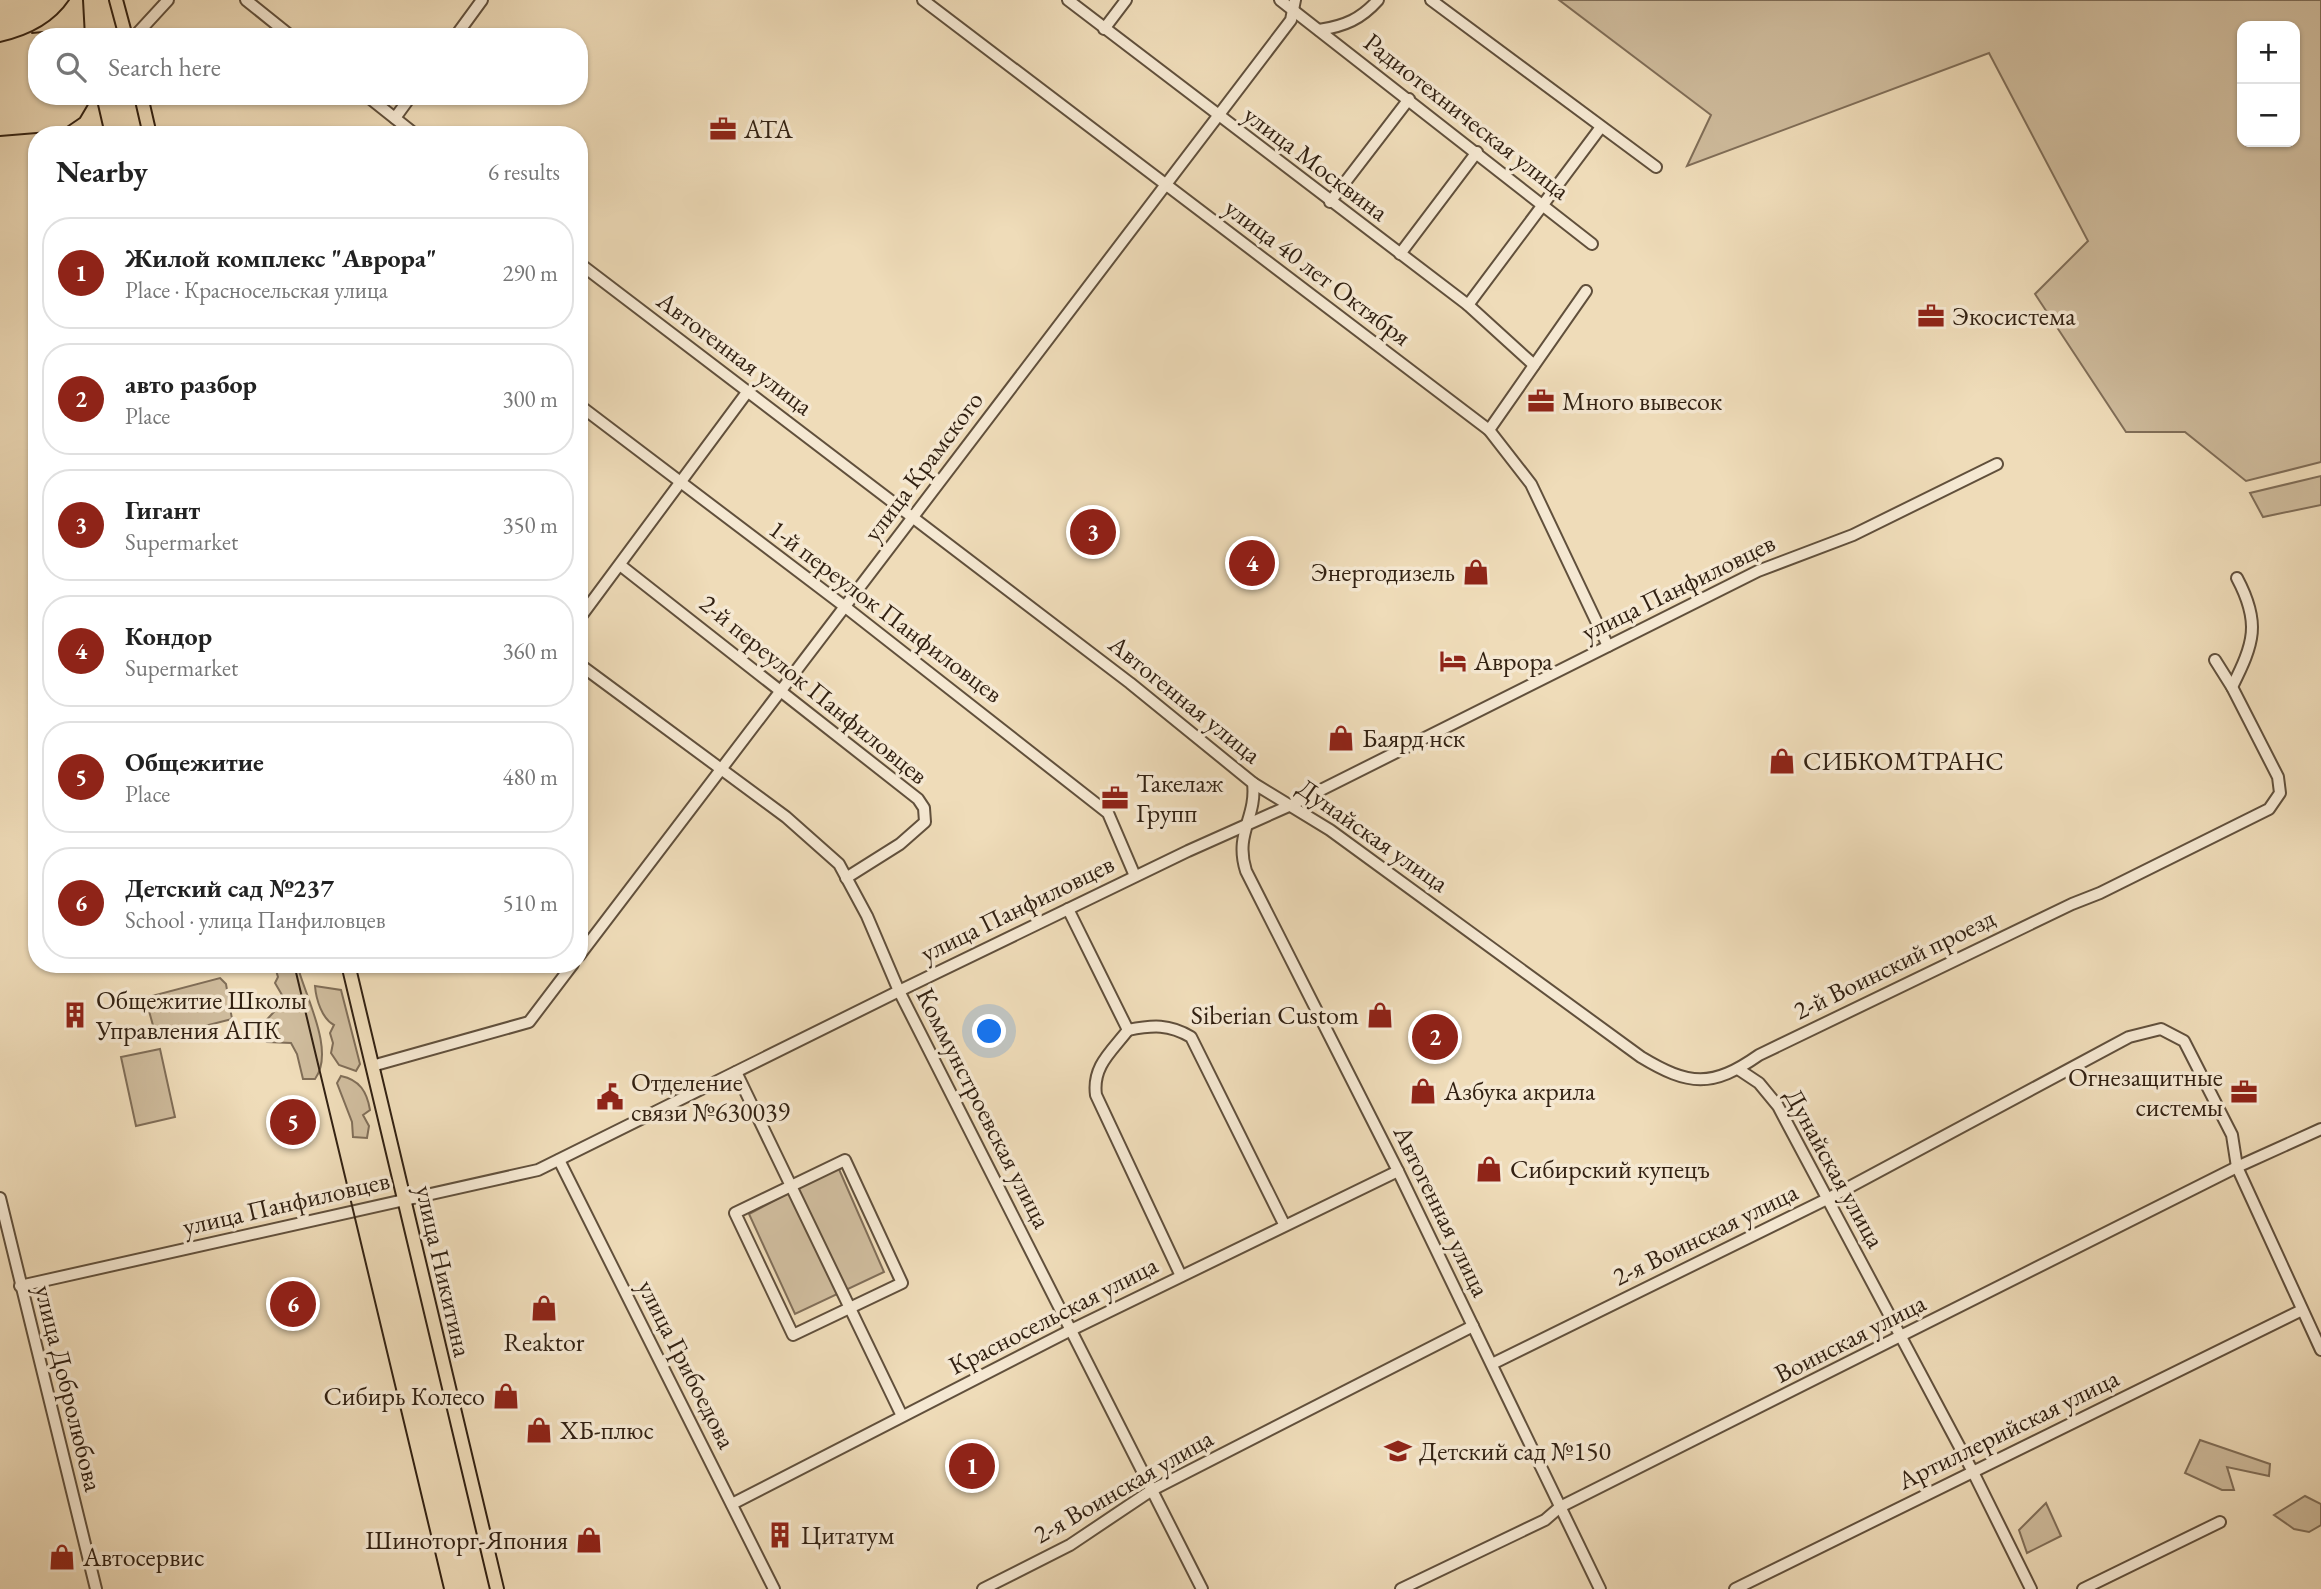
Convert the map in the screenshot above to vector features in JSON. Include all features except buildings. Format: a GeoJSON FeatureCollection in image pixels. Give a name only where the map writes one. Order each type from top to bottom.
{"type":"FeatureCollection","features":[{"type":"Feature","properties":{"kind":"main road"},"geometry":{"type":"LineString","coordinates":[[116,0],[124,28]]}},
{"type":"Feature","properties":{"kind":"main road"},"geometry":{"type":"LineString","coordinates":[[143,105],[148,126]]}},
{"type":"Feature","properties":{"kind":"main road","name":"улица Никитина"},"geometry":{"type":"LineString","coordinates":[[350,973],[497,1589]]}},
{"type":"Feature","properties":{"kind":"street"},"geometry":{"type":"LineString","coordinates":[[142,28],[168,0]]}},
{"type":"Feature","properties":{"kind":"street"},"geometry":{"type":"LineString","coordinates":[[246,0],[281,28]]}},
{"type":"Feature","properties":{"kind":"street"},"geometry":{"type":"LineString","coordinates":[[462,28],[482,0]]}},
{"type":"Feature","properties":{"kind":"street","name":"улица 40 лет Октября"},"geometry":{"type":"LineString","coordinates":[[923,0],[1489,430],[1531,484],[1608,646]]}},
{"type":"Feature","properties":{"kind":"street","name":"улица Москвина"},"geometry":{"type":"LineString","coordinates":[[1068,0],[1217,117],[1468,305],[1534,365]]}},
{"type":"Feature","properties":{"kind":"street"},"geometry":{"type":"LineString","coordinates":[[1104,29],[1126,0]]}},
{"type":"Feature","properties":{"kind":"street","name":"Радиотехническая улица"},"geometry":{"type":"LineString","coordinates":[[1280,0],[1294,5],[1320,30],[1592,244]]}},
{"type":"Feature","properties":{"kind":"street"},"geometry":{"type":"LineString","coordinates":[[1320,30],[1342,26],[1365,15],[1378,0]]}},
{"type":"Feature","properties":{"kind":"street"},"geometry":{"type":"LineString","coordinates":[[1431,0],[1656,167]]}},
{"type":"Feature","properties":{"kind":"street","name":"улица Крамского"},"geometry":{"type":"LineString","coordinates":[[588,944],[1291,20],[1294,5]]}},
{"type":"Feature","properties":{"kind":"street"},"geometry":{"type":"LineString","coordinates":[[1331,202],[1409,99]]}},
{"type":"Feature","properties":{"kind":"street"},"geometry":{"type":"LineString","coordinates":[[378,105],[405,126]]}},
{"type":"Feature","properties":{"kind":"street"},"geometry":{"type":"LineString","coordinates":[[395,118],[404,105]]}},
{"type":"Feature","properties":{"kind":"street"},"geometry":{"type":"LineString","coordinates":[[1468,305],[1601,127]]}},
{"type":"Feature","properties":{"kind":"street"},"geometry":{"type":"LineString","coordinates":[[1400,254],[1477,152]]}},
{"type":"Feature","properties":{"kind":"street","name":"Автогенная улица"},"geometry":{"type":"LineString","coordinates":[[588,270],[911,519],[1130,683],[1253,783],[1252,805],[1241,842],[1246,871],[1398,1171],[1600,1589]]}},
{"type":"Feature","properties":{"kind":"street"},"geometry":{"type":"LineString","coordinates":[[1489,430],[1586,291]]}},
{"type":"Feature","properties":{"kind":"street"},"geometry":{"type":"LineString","coordinates":[[588,607],[748,391]]}},
{"type":"Feature","properties":{"kind":"street","name":"1-й переулок Панфиловцев"},"geometry":{"type":"LineString","coordinates":[[588,412],[844,606],[1108,813],[1135,876]]}},
{"type":"Feature","properties":{"kind":"street","name":"улица Панфиловцев"},"geometry":{"type":"LineString","coordinates":[[20,1286],[538,1170],[1135,876],[1291,805],[1758,571],[1853,535],[1997,464]]}},
{"type":"Feature","properties":{"kind":"street","name":"2-й переулок Панфиловцев"},"geometry":{"type":"LineString","coordinates":[[620,565],[782,689],[918,799],[924,808],[925,822],[900,844],[846,878]]}},
{"type":"Feature","properties":{"kind":"street"},"geometry":{"type":"LineString","coordinates":[[2232,687],[2248,655],[2254,631],[2246,594],[2237,578]]}},
{"type":"Feature","properties":{"kind":"street","name":"2-й Воинский проезд"},"geometry":{"type":"LineString","coordinates":[[1738,1069],[1759,1055],[2100,893],[2269,809],[2280,793],[2278,777],[2232,687],[2215,660]]}},
{"type":"Feature","properties":{"kind":"street","name":"Коммунстроевская улица"},"geometry":{"type":"LineString","coordinates":[[588,671],[786,817],[839,864],[867,916],[899,991],[1202,1589]]}},
{"type":"Feature","properties":{"kind":"street","name":"Дунайская улица"},"geometry":{"type":"LineString","coordinates":[[1253,783],[1330,830],[1667,1073],[1698,1082],[1738,1069],[1759,1083],[1778,1106],[1829,1198],[1973,1472],[2031,1589]]}},
{"type":"Feature","properties":{"kind":"street"},"geometry":{"type":"LineString","coordinates":[[1068,909],[1128,1030]]}},
{"type":"Feature","properties":{"kind":"street"},"geometry":{"type":"LineString","coordinates":[[372,1066],[529,1022],[566,973]]}},
{"type":"Feature","properties":{"kind":"street"},"geometry":{"type":"LineString","coordinates":[[1181,1276],[1096,1095],[1094,1082],[1098,1069],[1128,1030],[1155,1025],[1179,1030],[1191,1037],[1284,1224]]}},
{"type":"Feature","properties":{"kind":"street","name":"2-я Воинская улица"},"geometry":{"type":"LineString","coordinates":[[1492,1364],[1829,1198],[2129,1037],[2161,1029],[2184,1041],[2232,1135],[2236,1167]]}},
{"type":"Feature","properties":{"kind":"street"},"geometry":{"type":"LineString","coordinates":[[736,1072],[902,1416]]}},
{"type":"Feature","properties":{"kind":"street","name":"Воинская улица"},"geometry":{"type":"LineString","coordinates":[[1401,1589],[1545,1520],[1560,1507],[1902,1338],[2236,1167],[2321,1129]]}},
{"type":"Feature","properties":{"kind":"street","name":"улица Грибоедова"},"geometry":{"type":"LineString","coordinates":[[559,1160],[775,1589]]}},
{"type":"Feature","properties":{"kind":"street"},"geometry":{"type":"LineString","coordinates":[[845,1160],[902,1283],[793,1335],[735,1213],[791,1186],[845,1160]]}},
{"type":"Feature","properties":{"kind":"street"},"geometry":{"type":"LineString","coordinates":[[2236,1167],[2321,1350]]}},
{"type":"Feature","properties":{"kind":"street","name":"Красносельская улица"},"geometry":{"type":"LineString","coordinates":[[732,1504],[1071,1330],[1284,1224],[1398,1171]]}},
{"type":"Feature","properties":{"kind":"street","name":"улица Добролюбова"},"geometry":{"type":"LineString","coordinates":[[0,1198],[96,1589]]}},
{"type":"Feature","properties":{"kind":"street","name":"Артиллерийская улица"},"geometry":{"type":"LineString","coordinates":[[1735,1589],[2302,1310]]}},
{"type":"Feature","properties":{"kind":"street","name":"2-я Воинская улица"},"geometry":{"type":"LineString","coordinates":[[983,1589],[1070,1545],[1152,1490],[1473,1326]]}},
{"type":"Feature","properties":{"kind":"street"},"geometry":{"type":"LineString","coordinates":[[2083,1589],[2220,1522]]}},
{"type":"Feature","properties":{"kind":"shaded area"},"geometry":{"type":"Polygon","coordinates":[[[1559,0],[2321,0],[2321,462],[2246,481],[2185,432],[2126,432],[2035,294],[2088,241],[1989,53],[1687,166],[1711,115],[1559,0]]]}},
{"type":"Feature","properties":{"kind":"shaded area"},"geometry":{"type":"Polygon","coordinates":[[[2321,476],[2321,505],[2263,517],[2250,493],[2321,476]]]}},
{"type":"Feature","properties":{"kind":"shaded area"},"geometry":{"type":"Polygon","coordinates":[[[277,973],[300,973],[320,1038],[321,1067],[315,1079],[303,1079],[297,1054],[291,1043],[267,1042],[261,1037],[259,1028],[285,1000],[275,983],[277,973]]]}},
{"type":"Feature","properties":{"kind":"shaded area"},"geometry":{"type":"Polygon","coordinates":[[[220,978],[226,984],[232,1019],[162,1037],[156,1036],[147,1004],[148,997],[220,978]]]}},
{"type":"Feature","properties":{"kind":"shaded area"},"geometry":{"type":"Polygon","coordinates":[[[315,986],[341,990],[360,1064],[356,1071],[339,1065],[331,1053],[333,1043],[330,1033],[334,1025],[320,1008],[315,986]]]}},
{"type":"Feature","properties":{"kind":"shaded area"},"geometry":{"type":"Polygon","coordinates":[[[160,1049],[175,1117],[136,1126],[121,1057],[160,1049]]]}},
{"type":"Feature","properties":{"kind":"shaded area"},"geometry":{"type":"Polygon","coordinates":[[[341,1076],[358,1084],[367,1098],[370,1110],[363,1115],[369,1126],[367,1138],[353,1137],[352,1122],[337,1083],[341,1076]]]}},
{"type":"Feature","properties":{"kind":"shaded area"},"geometry":{"type":"Polygon","coordinates":[[[838,1167],[884,1272],[795,1314],[749,1214],[838,1167]]]}},
{"type":"Feature","properties":{"kind":"shaded area"},"geometry":{"type":"Polygon","coordinates":[[[2200,1440],[2270,1464],[2269,1476],[2227,1467],[2234,1490],[2222,1490],[2185,1473],[2200,1440]]]}},
{"type":"Feature","properties":{"kind":"shaded area"},"geometry":{"type":"Polygon","coordinates":[[[2305,1496],[2321,1504],[2321,1525],[2309,1532],[2294,1529],[2274,1515],[2305,1496]]]}},
{"type":"Feature","properties":{"kind":"shaded area"},"geometry":{"type":"Polygon","coordinates":[[[2046,1503],[2061,1536],[2027,1553],[2019,1530],[2046,1503]]]}},
{"type":"Feature","properties":{"kind":"tram line"},"geometry":{"type":"LineString","coordinates":[[39,28],[55,16],[69,0]]}},
{"type":"Feature","properties":{"kind":"tram line"},"geometry":{"type":"LineString","coordinates":[[83,0],[85,28]]}},
{"type":"Feature","properties":{"kind":"tram line"},"geometry":{"type":"LineString","coordinates":[[0,42],[28,33]]}},
{"type":"Feature","properties":{"kind":"tram line"},"geometry":{"type":"LineString","coordinates":[[68,126],[80,118],[88,105]]}},
{"type":"Feature","properties":{"kind":"tram line"},"geometry":{"type":"LineString","coordinates":[[98,105],[103,126]]}},
{"type":"Feature","properties":{"kind":"tram line"},"geometry":{"type":"LineString","coordinates":[[0,136],[28,134]]}},
{"type":"Feature","properties":{"kind":"tram line"},"geometry":{"type":"LineString","coordinates":[[296,973],[444,1589]]}},
{"type":"Feature","properties":{"kind":"place","name":"АТА"},"geometry":{"type":"Point","coordinates":[723,129]}},
{"type":"Feature","properties":{"kind":"place","name":"Экосистема"},"geometry":{"type":"Point","coordinates":[1931,316]}},
{"type":"Feature","properties":{"kind":"place","name":"Много вывесок"},"geometry":{"type":"Point","coordinates":[1541,401]}},
{"type":"Feature","properties":{"kind":"place","name":"Гигант"},"geometry":{"type":"Point","coordinates":[1093,532]}},
{"type":"Feature","properties":{"kind":"place","name":"Кондор"},"geometry":{"type":"Point","coordinates":[1252,563]}},
{"type":"Feature","properties":{"kind":"place","name":"Энергодизель"},"geometry":{"type":"Point","coordinates":[1476,572]}},
{"type":"Feature","properties":{"kind":"place","name":"Аврора"},"geometry":{"type":"Point","coordinates":[1453,661]}},
{"type":"Feature","properties":{"kind":"place","name":"Баярд нск"},"geometry":{"type":"Point","coordinates":[1341,738]}},
{"type":"Feature","properties":{"kind":"place","name":"СИБКОМТРАНС"},"geometry":{"type":"Point","coordinates":[1782,761]}},
{"type":"Feature","properties":{"kind":"place","name":"Такелаж Групп"},"geometry":{"type":"Point","coordinates":[1115,798]}},
{"type":"Feature","properties":{"kind":"place","name":"Общежитие Школы Управления АПК"},"geometry":{"type":"Point","coordinates":[75,1015]}},
{"type":"Feature","properties":{"kind":"place","name":"Siberian Custom"},"geometry":{"type":"Point","coordinates":[1380,1015]}},
{"type":"Feature","properties":{"kind":"place","name":"авто разбор"},"geometry":{"type":"Point","coordinates":[1435,1037]}},
{"type":"Feature","properties":{"kind":"place","name":"Азбука акрила"},"geometry":{"type":"Point","coordinates":[1423,1091]}},
{"type":"Feature","properties":{"kind":"place","name":"Огнезащитные системы"},"geometry":{"type":"Point","coordinates":[2244,1092]}},
{"type":"Feature","properties":{"kind":"place","name":"Отделение связи №630039"},"geometry":{"type":"Point","coordinates":[610,1097]}},
{"type":"Feature","properties":{"kind":"place","name":"Общежитие"},"geometry":{"type":"Point","coordinates":[293,1122]}},
{"type":"Feature","properties":{"kind":"place","name":"Сибирский купецъ"},"geometry":{"type":"Point","coordinates":[1489,1169]}},
{"type":"Feature","properties":{"kind":"place","name":"Детский сад №237"},"geometry":{"type":"Point","coordinates":[293,1304]}},
{"type":"Feature","properties":{"kind":"place","name":"Reaktor"},"geometry":{"type":"Point","coordinates":[544,1308]}},
{"type":"Feature","properties":{"kind":"place","name":"Сибирь Колесо"},"geometry":{"type":"Point","coordinates":[506,1396]}},
{"type":"Feature","properties":{"kind":"place","name":"ХБ-плюс"},"geometry":{"type":"Point","coordinates":[539,1430]}},
{"type":"Feature","properties":{"kind":"place","name":"Детский сад №150"},"geometry":{"type":"Point","coordinates":[1398,1451]}},
{"type":"Feature","properties":{"kind":"place","name":"Жилой комплекс \"Аврора\""},"geometry":{"type":"Point","coordinates":[972,1466]}},
{"type":"Feature","properties":{"kind":"place","name":"Цитатум"},"geometry":{"type":"Point","coordinates":[780,1535]}},
{"type":"Feature","properties":{"kind":"place","name":"Шиноторг-Япония"},"geometry":{"type":"Point","coordinates":[589,1540]}},
{"type":"Feature","properties":{"kind":"place","name":"Автосервис"},"geometry":{"type":"Point","coordinates":[62,1557]}}]}
